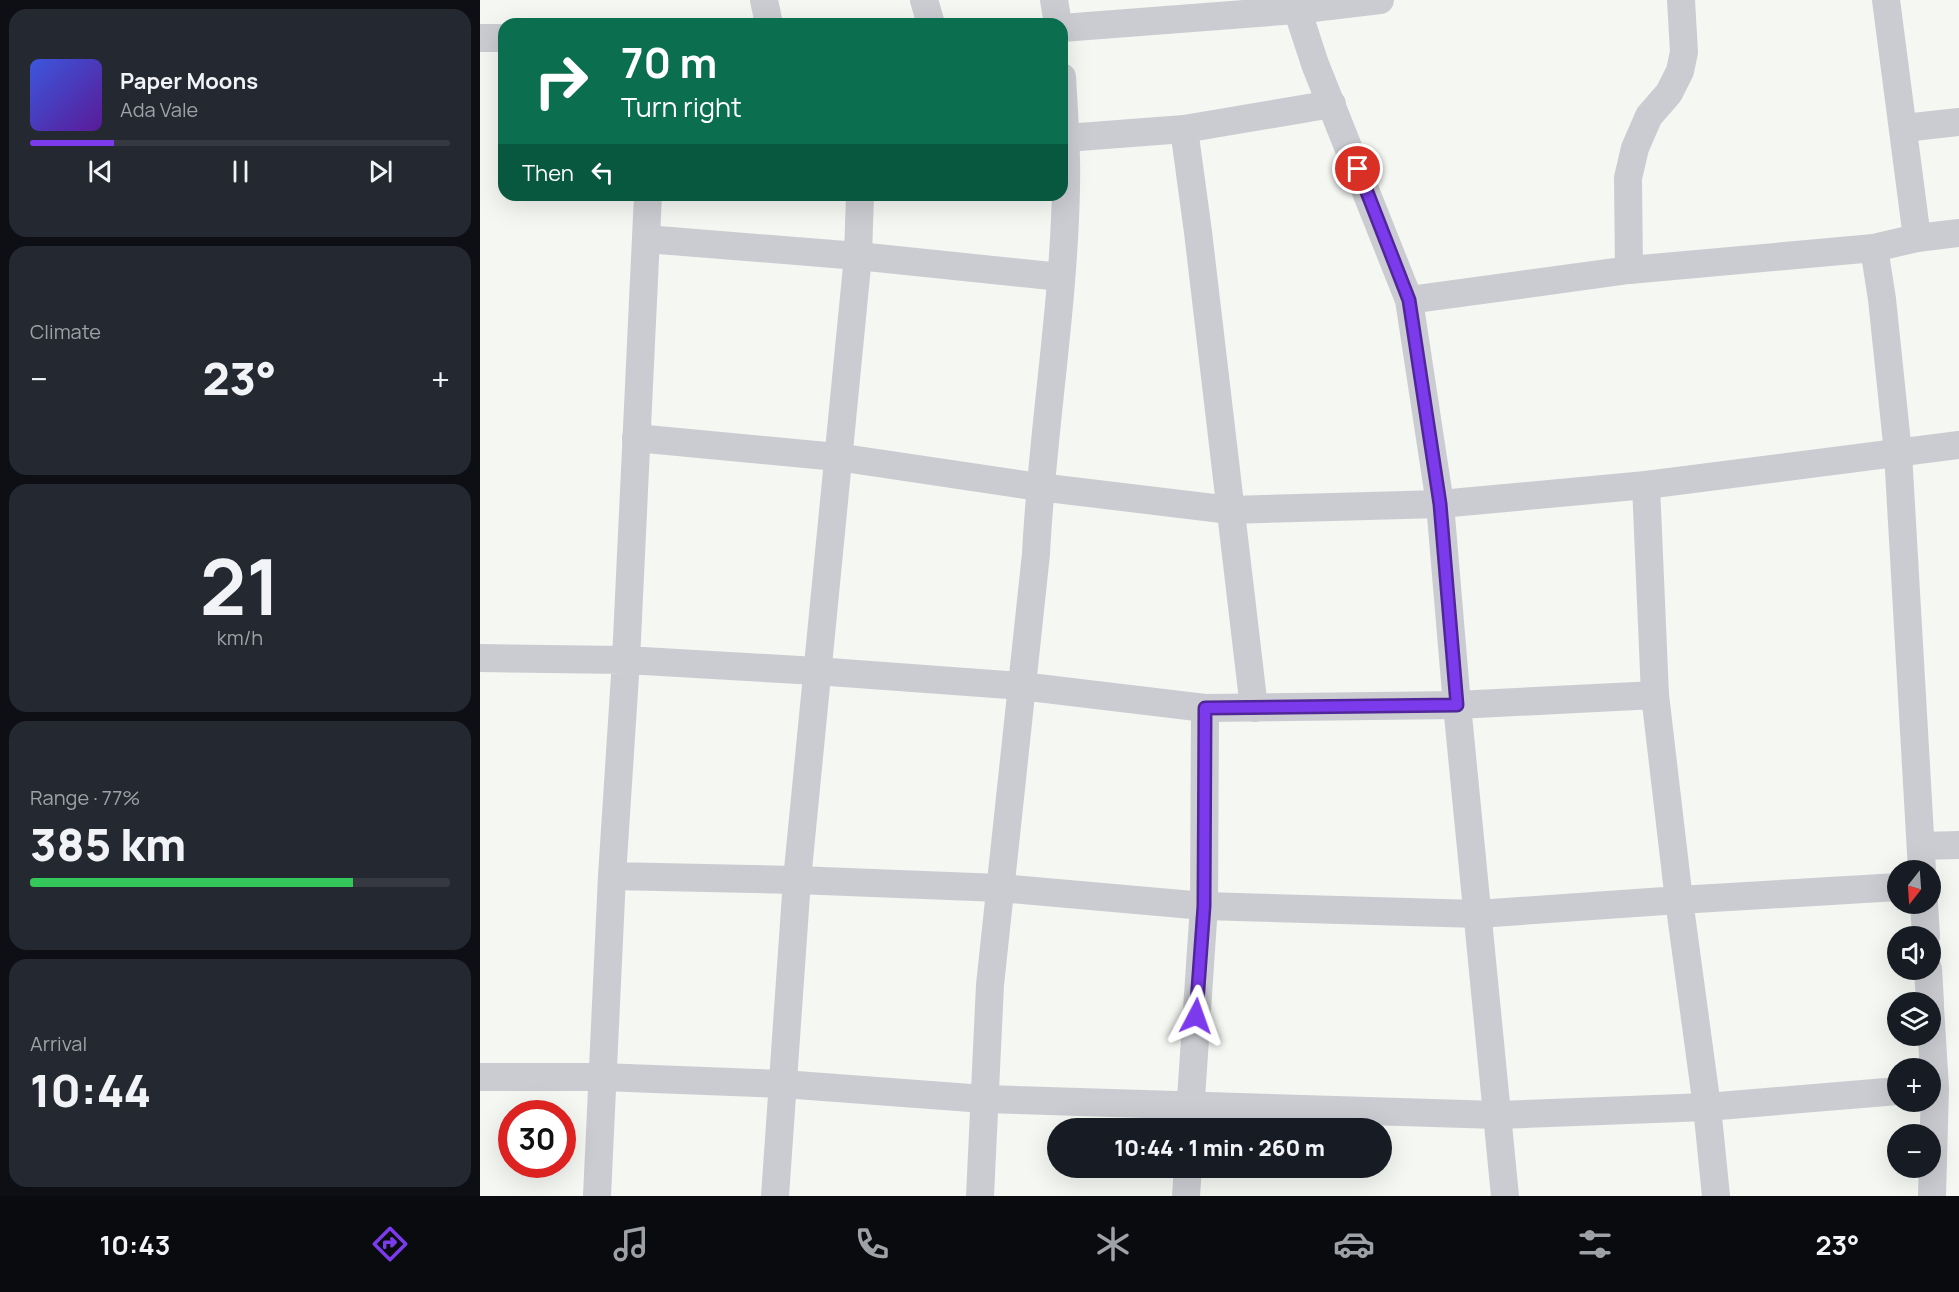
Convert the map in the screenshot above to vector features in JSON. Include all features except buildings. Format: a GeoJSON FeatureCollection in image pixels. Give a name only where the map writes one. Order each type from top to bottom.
{"type":"FeatureCollection","features":[{"type":"Feature","properties":{"kind":"street"},"geometry":{"type":"LineString","coordinates":[[764,0],[768,18]]}},
{"type":"Feature","properties":{"kind":"street"},"geometry":{"type":"LineString","coordinates":[[924,0],[929,18]]}},
{"type":"Feature","properties":{"kind":"street"},"geometry":{"type":"LineString","coordinates":[[1054,0],[1057,18]]}},
{"type":"Feature","properties":{"kind":"street"},"geometry":{"type":"LineString","coordinates":[[1068,27],[1295,5],[1380,0]]}},
{"type":"Feature","properties":{"kind":"street"},"geometry":{"type":"LineString","coordinates":[[1629,270],[1628,178],[1635,147],[1649,116],[1669,93],[1680,71],[1684,52],[1681,0]]}},
{"type":"Feature","properties":{"kind":"street"},"geometry":{"type":"LineString","coordinates":[[1886,0],[1917,238]]}},
{"type":"Feature","properties":{"kind":"street"},"geometry":{"type":"LineString","coordinates":[[1295,5],[1315,64],[1409,300],[1440,504],[1457,705],[1505,1196]]}},
{"type":"Feature","properties":{"kind":"street"},"geometry":{"type":"LineString","coordinates":[[480,38],[498,38]]}},
{"type":"Feature","properties":{"kind":"street"},"geometry":{"type":"LineString","coordinates":[[1068,138],[1184,129],[1332,104]]}},
{"type":"Feature","properties":{"kind":"street"},"geometry":{"type":"LineString","coordinates":[[1904,128],[1959,122]]}},
{"type":"Feature","properties":{"kind":"street"},"geometry":{"type":"LineString","coordinates":[[1184,129],[1254,708]]}},
{"type":"Feature","properties":{"kind":"street"},"geometry":{"type":"LineString","coordinates":[[597,1196],[648,201]]}},
{"type":"Feature","properties":{"kind":"street"},"geometry":{"type":"LineString","coordinates":[[775,1196],[797,880],[858,256],[860,201]]}},
{"type":"Feature","properties":{"kind":"street"},"geometry":{"type":"LineString","coordinates":[[980,1196],[990,985],[1036,554],[1039,488],[1061,277],[1065,201]]}},
{"type":"Feature","properties":{"kind":"street"},"geometry":{"type":"LineString","coordinates":[[1409,300],[1629,270],[1874,248],[1917,238],[1959,233]]}},
{"type":"Feature","properties":{"kind":"street"},"geometry":{"type":"LineString","coordinates":[[646,239],[858,256],[1061,277]]}},
{"type":"Feature","properties":{"kind":"street"},"geometry":{"type":"LineString","coordinates":[[1874,248],[1882,299],[1898,453],[1922,858],[1959,845]]}},
{"type":"Feature","properties":{"kind":"street"},"geometry":{"type":"LineString","coordinates":[[636,438],[837,457],[1039,488],[1230,510],[1440,504],[1646,485],[1959,446]]}},
{"type":"Feature","properties":{"kind":"street"},"geometry":{"type":"LineString","coordinates":[[1646,485],[1655,695],[1679,900],[1707,1107],[1716,1196]]}},
{"type":"Feature","properties":{"kind":"street"},"geometry":{"type":"LineString","coordinates":[[480,658],[626,660],[816,671],[1021,686],[1205,708],[1457,705],[1655,695]]}},
{"type":"Feature","properties":{"kind":"street"},"geometry":{"type":"LineString","coordinates":[[1190,1117],[1204,906],[1205,708]]}},
{"type":"Feature","properties":{"kind":"street"},"geometry":{"type":"LineString","coordinates":[[612,876],[1000,888],[1204,906],[1478,914],[1887,888]]}},
{"type":"Feature","properties":{"kind":"street"},"geometry":{"type":"LineString","coordinates":[[480,1077],[602,1077],[783,1084],[1190,1117],[1498,1115],[1707,1107],[1887,1092]]}},
{"type":"Feature","properties":{"kind":"street"},"geometry":{"type":"LineString","coordinates":[[1932,1196],[1933,1112]]}},
{"type":"Feature","properties":{"kind":"street"},"geometry":{"type":"LineString","coordinates":[[1186,1196],[1187,1178]]}},
{"type":"Feature","properties":{"kind":"route"},"geometry":{"type":"LineString","coordinates":[[1196,1016],[1204,906],[1205,708],[1457,705],[1440,504],[1409,300],[1358,169]]}}]}
